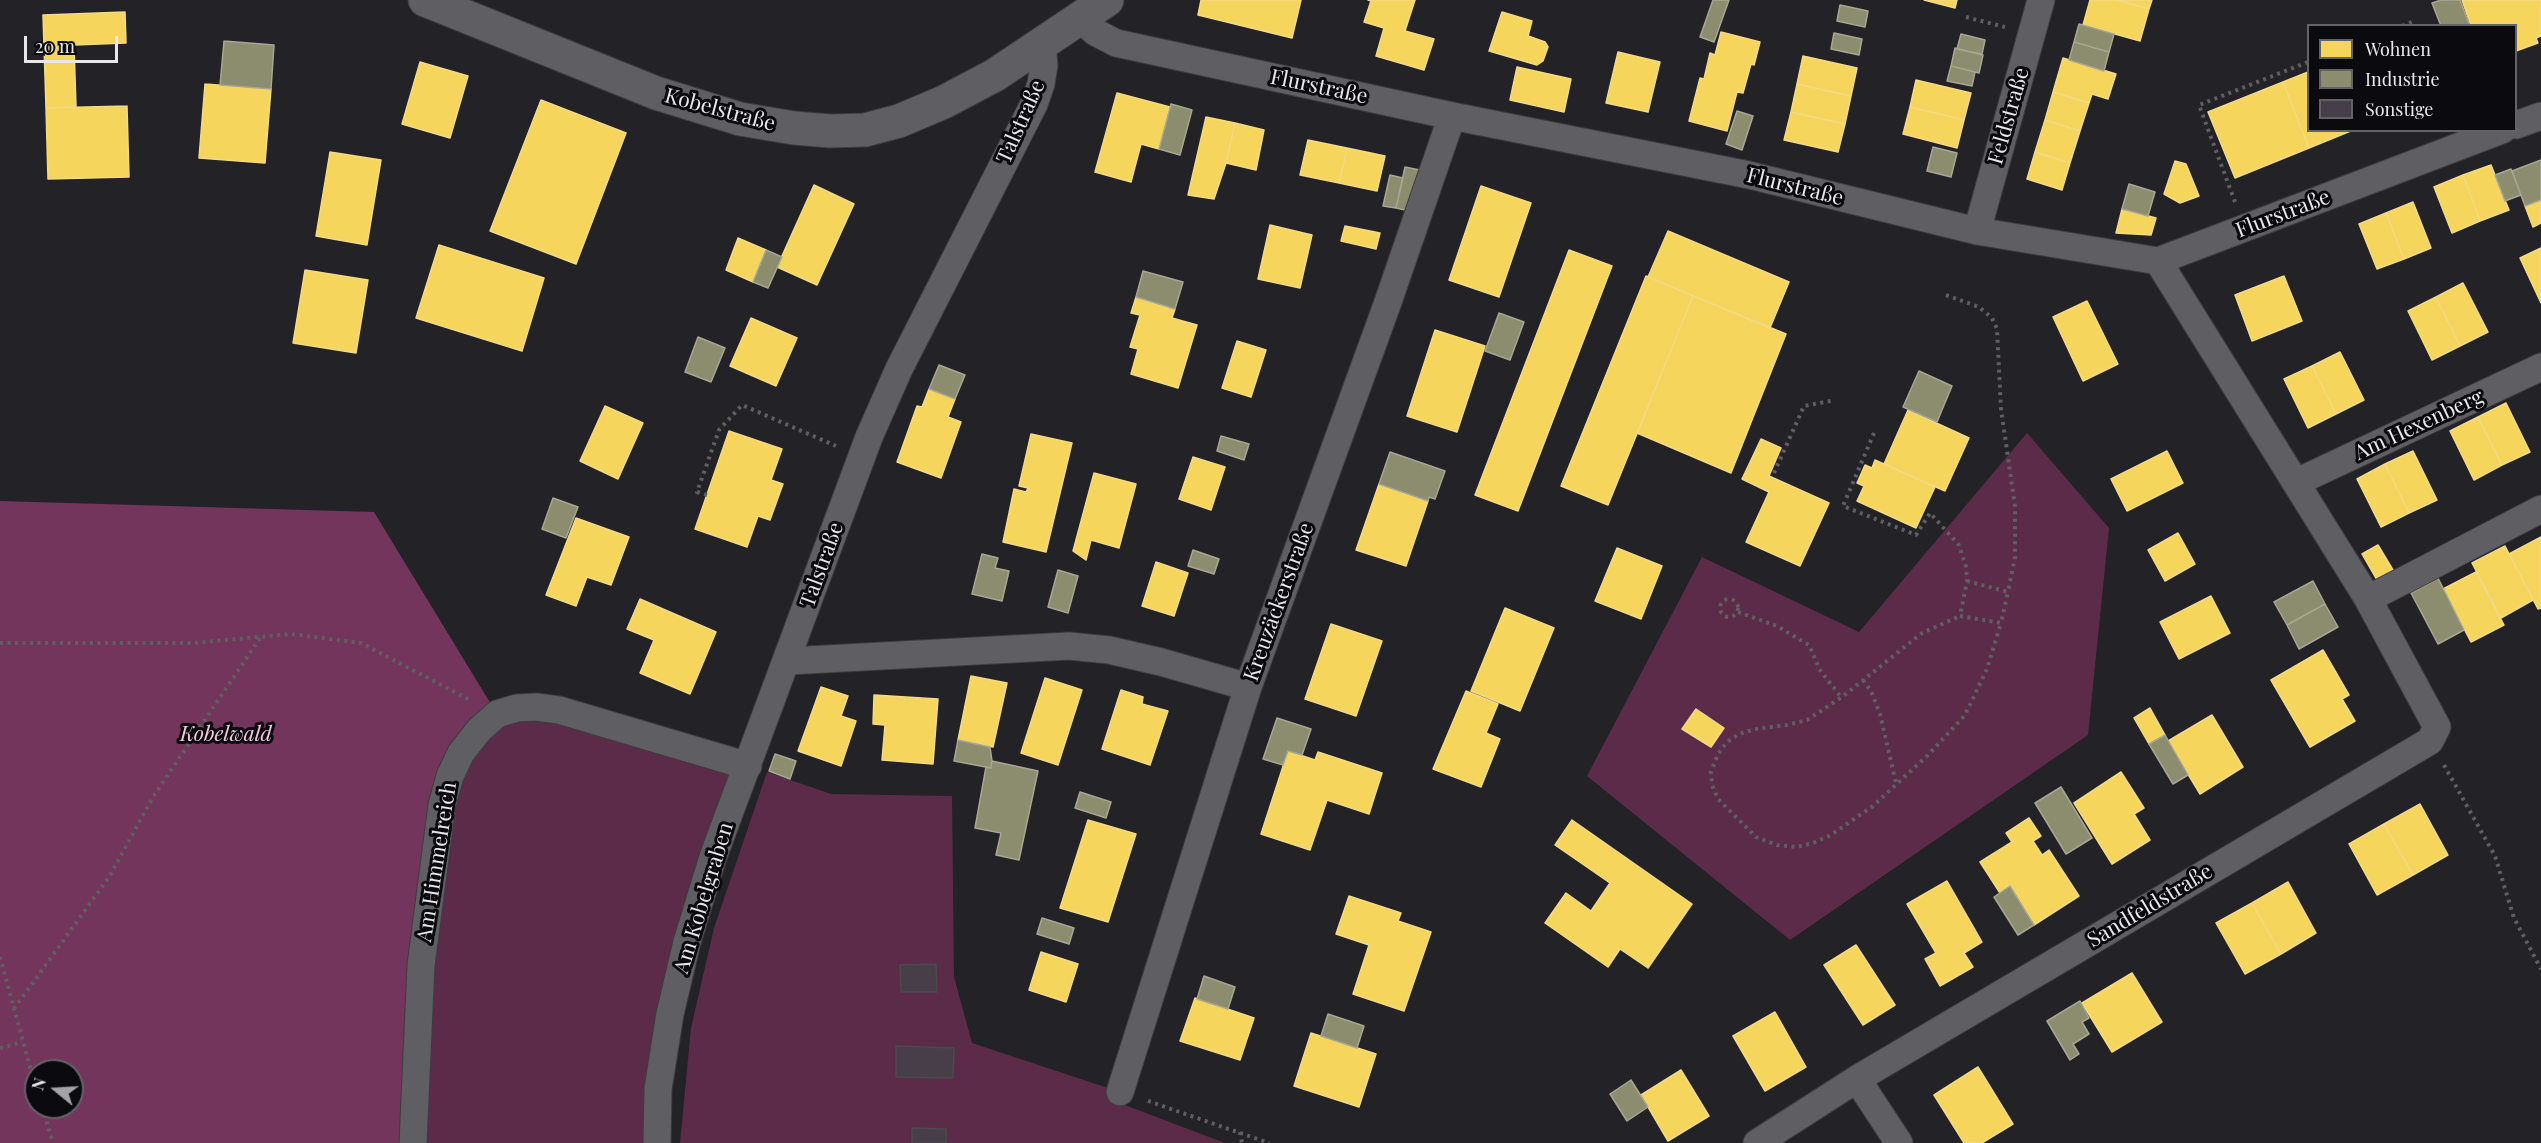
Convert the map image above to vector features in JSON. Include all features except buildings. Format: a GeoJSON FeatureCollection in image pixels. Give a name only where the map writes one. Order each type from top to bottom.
{"type":"FeatureCollection","features":[{"type":"Feature","properties":{"kind":"street","name":"Kobelstraße"},"geometry":{"type":"LineString","coordinates":[[425,0],[656,93],[740,119],[830,131],[865,130],[926,110],[995,75],[1094,9]]}},
{"type":"Feature","properties":{"kind":"street","name":"Feldstraße"},"geometry":{"type":"LineString","coordinates":[[1977,231],[2041,0]]}},
{"type":"Feature","properties":{"kind":"street","name":"Flurstraße"},"geometry":{"type":"LineString","coordinates":[[1094,9],[1095,32],[1116,43],[1452,116],[1749,175],[1977,231],[2158,261],[2497,132]]}},
{"type":"Feature","properties":{"kind":"street","name":"Talstraße"},"geometry":{"type":"LineString","coordinates":[[788,661],[861,457],[899,369],[1034,104],[1041,84],[1044,65],[1042,45]]}},
{"type":"Feature","properties":{"kind":"street","name":"Kreuzäckerstraße"},"geometry":{"type":"LineString","coordinates":[[1120,1092],[1248,687],[1388,302],[1452,116]]}},
{"type":"Feature","properties":{"kind":"street"},"geometry":{"type":"LineString","coordinates":[[2517,125],[2541,116]]}},
{"type":"Feature","properties":{"kind":"street"},"geometry":{"type":"LineString","coordinates":[[2158,261],[2368,599],[2434,734]]}},
{"type":"Feature","properties":{"kind":"street","name":"Am Hexenberg"},"geometry":{"type":"LineString","coordinates":[[2297,482],[2541,367]]}},
{"type":"Feature","properties":{"kind":"street"},"geometry":{"type":"LineString","coordinates":[[2368,599],[2541,509]]}},
{"type":"Feature","properties":{"kind":"street"},"geometry":{"type":"LineString","coordinates":[[788,661],[1069,646],[1130,655],[1248,687]]}},
{"type":"Feature","properties":{"kind":"street","name":"Am Kobelgraben"},"geometry":{"type":"LineString","coordinates":[[657,1143],[658,1089],[670,1014],[687,942],[713,857],[788,661]]}},
{"type":"Feature","properties":{"kind":"street"},"geometry":{"type":"LineString","coordinates":[[497,714],[516,708],[536,707],[559,710],[748,766]]}},
{"type":"Feature","properties":{"kind":"street","name":"Am Himmelreich"},"geometry":{"type":"LineString","coordinates":[[413,1143],[421,965],[442,805],[450,776],[461,753],[479,730],[497,714]]}},
{"type":"Feature","properties":{"kind":"street","name":"Sandfeldstraße"},"geometry":{"type":"LineString","coordinates":[[1757,1143],[1857,1079],[2434,734]]}},
{"type":"Feature","properties":{"kind":"street"},"geometry":{"type":"LineString","coordinates":[[1857,1079],[1899,1143]]}},
{"type":"Feature","properties":{"kind":"path"},"geometry":{"type":"LineString","coordinates":[[1966,17],[2032,34]]}},
{"type":"Feature","properties":{"kind":"path"},"geometry":{"type":"LineString","coordinates":[[2407,24],[2415,21]]}},
{"type":"Feature","properties":{"kind":"path"},"geometry":{"type":"LineString","coordinates":[[2244,228],[2199,105],[2307,62]]}},
{"type":"Feature","properties":{"kind":"path"},"geometry":{"type":"LineString","coordinates":[[1946,295],[1979,307],[1992,318],[1998,329],[2001,409],[2015,506],[2015,556],[2001,623],[1988,669],[1965,715],[1929,754],[1873,806],[1813,843],[1797,847],[1777,844],[1756,837],[1718,799],[1712,785],[1711,772],[1726,742],[1739,734],[1755,729],[1808,720],[1842,697],[1922,633],[1960,616],[2001,623]]}},
{"type":"Feature","properties":{"kind":"path"},"geometry":{"type":"LineString","coordinates":[[1774,473],[1804,406],[1835,400]]}},
{"type":"Feature","properties":{"kind":"path"},"geometry":{"type":"LineString","coordinates":[[707,495],[697,492],[719,430],[742,405],[861,457]]}},
{"type":"Feature","properties":{"kind":"path"},"geometry":{"type":"LineString","coordinates":[[1874,433],[1843,506],[1916,535],[1930,513],[1959,545],[1966,567],[1967,581],[1960,616]]}},
{"type":"Feature","properties":{"kind":"path"},"geometry":{"type":"LineString","coordinates":[[1967,581],[2008,592]]}},
{"type":"Feature","properties":{"kind":"path"},"geometry":{"type":"LineString","coordinates":[[1726,599],[1732,599],[1737,603],[1738,612],[1734,617],[1725,617],[1720,606],[1726,599]]}},
{"type":"Feature","properties":{"kind":"path"},"geometry":{"type":"LineString","coordinates":[[1738,612],[1778,626],[1809,645],[1820,670],[1842,697]]}},
{"type":"Feature","properties":{"kind":"path"},"geometry":{"type":"LineString","coordinates":[[0,643],[193,643],[291,634],[361,643],[497,714]]}},
{"type":"Feature","properties":{"kind":"path"},"geometry":{"type":"LineString","coordinates":[[14,1009],[109,877],[153,797],[260,637]]}},
{"type":"Feature","properties":{"kind":"path"},"geometry":{"type":"LineString","coordinates":[[1863,680],[1871,691],[1880,714],[1896,784]]}},
{"type":"Feature","properties":{"kind":"path"},"geometry":{"type":"LineString","coordinates":[[2434,734],[2495,856],[2514,918],[2541,969]]}},
{"type":"Feature","properties":{"kind":"path"},"geometry":{"type":"LineString","coordinates":[[0,957],[27,1059]]}},
{"type":"Feature","properties":{"kind":"path"},"geometry":{"type":"LineString","coordinates":[[0,1048],[22,1042]]}},
{"type":"Feature","properties":{"kind":"path"},"geometry":{"type":"LineString","coordinates":[[1120,1092],[1269,1143]]}},
{"type":"Feature","properties":{"kind":"path"},"geometry":{"type":"LineString","coordinates":[[46,1119],[53,1143]]}},
{"type":"Feature","properties":{"kind":"path"},"geometry":{"type":"LineString","coordinates":[[1240,1132],[1242,1143]]}},
{"type":"Feature","properties":{"kind":"shaded area"},"geometry":{"type":"Polygon","coordinates":[[[2027,433],[2109,528],[2088,735],[1790,940],[1587,776],[1702,557],[1859,632],[2027,433]]]}},
{"type":"Feature","properties":{"kind":"shaded area"},"geometry":{"type":"Polygon","coordinates":[[[517,708],[748,766],[713,857],[657,1143],[413,1143],[450,776],[517,708]]]}},
{"type":"Feature","properties":{"kind":"shaded area"},"geometry":{"type":"Polygon","coordinates":[[[767,772],[831,794],[952,796],[954,977],[972,1043],[1120,1092],[1122,1104],[1225,1143],[680,1143],[691,1028],[714,928],[767,772]]]}},
{"type":"Feature","properties":{"kind":"green space","name":"Kobelwald"},"geometry":{"type":"Polygon","coordinates":[[[0,501],[374,512],[497,714],[450,776],[413,1143],[0,1143],[0,501]]]}}]}
